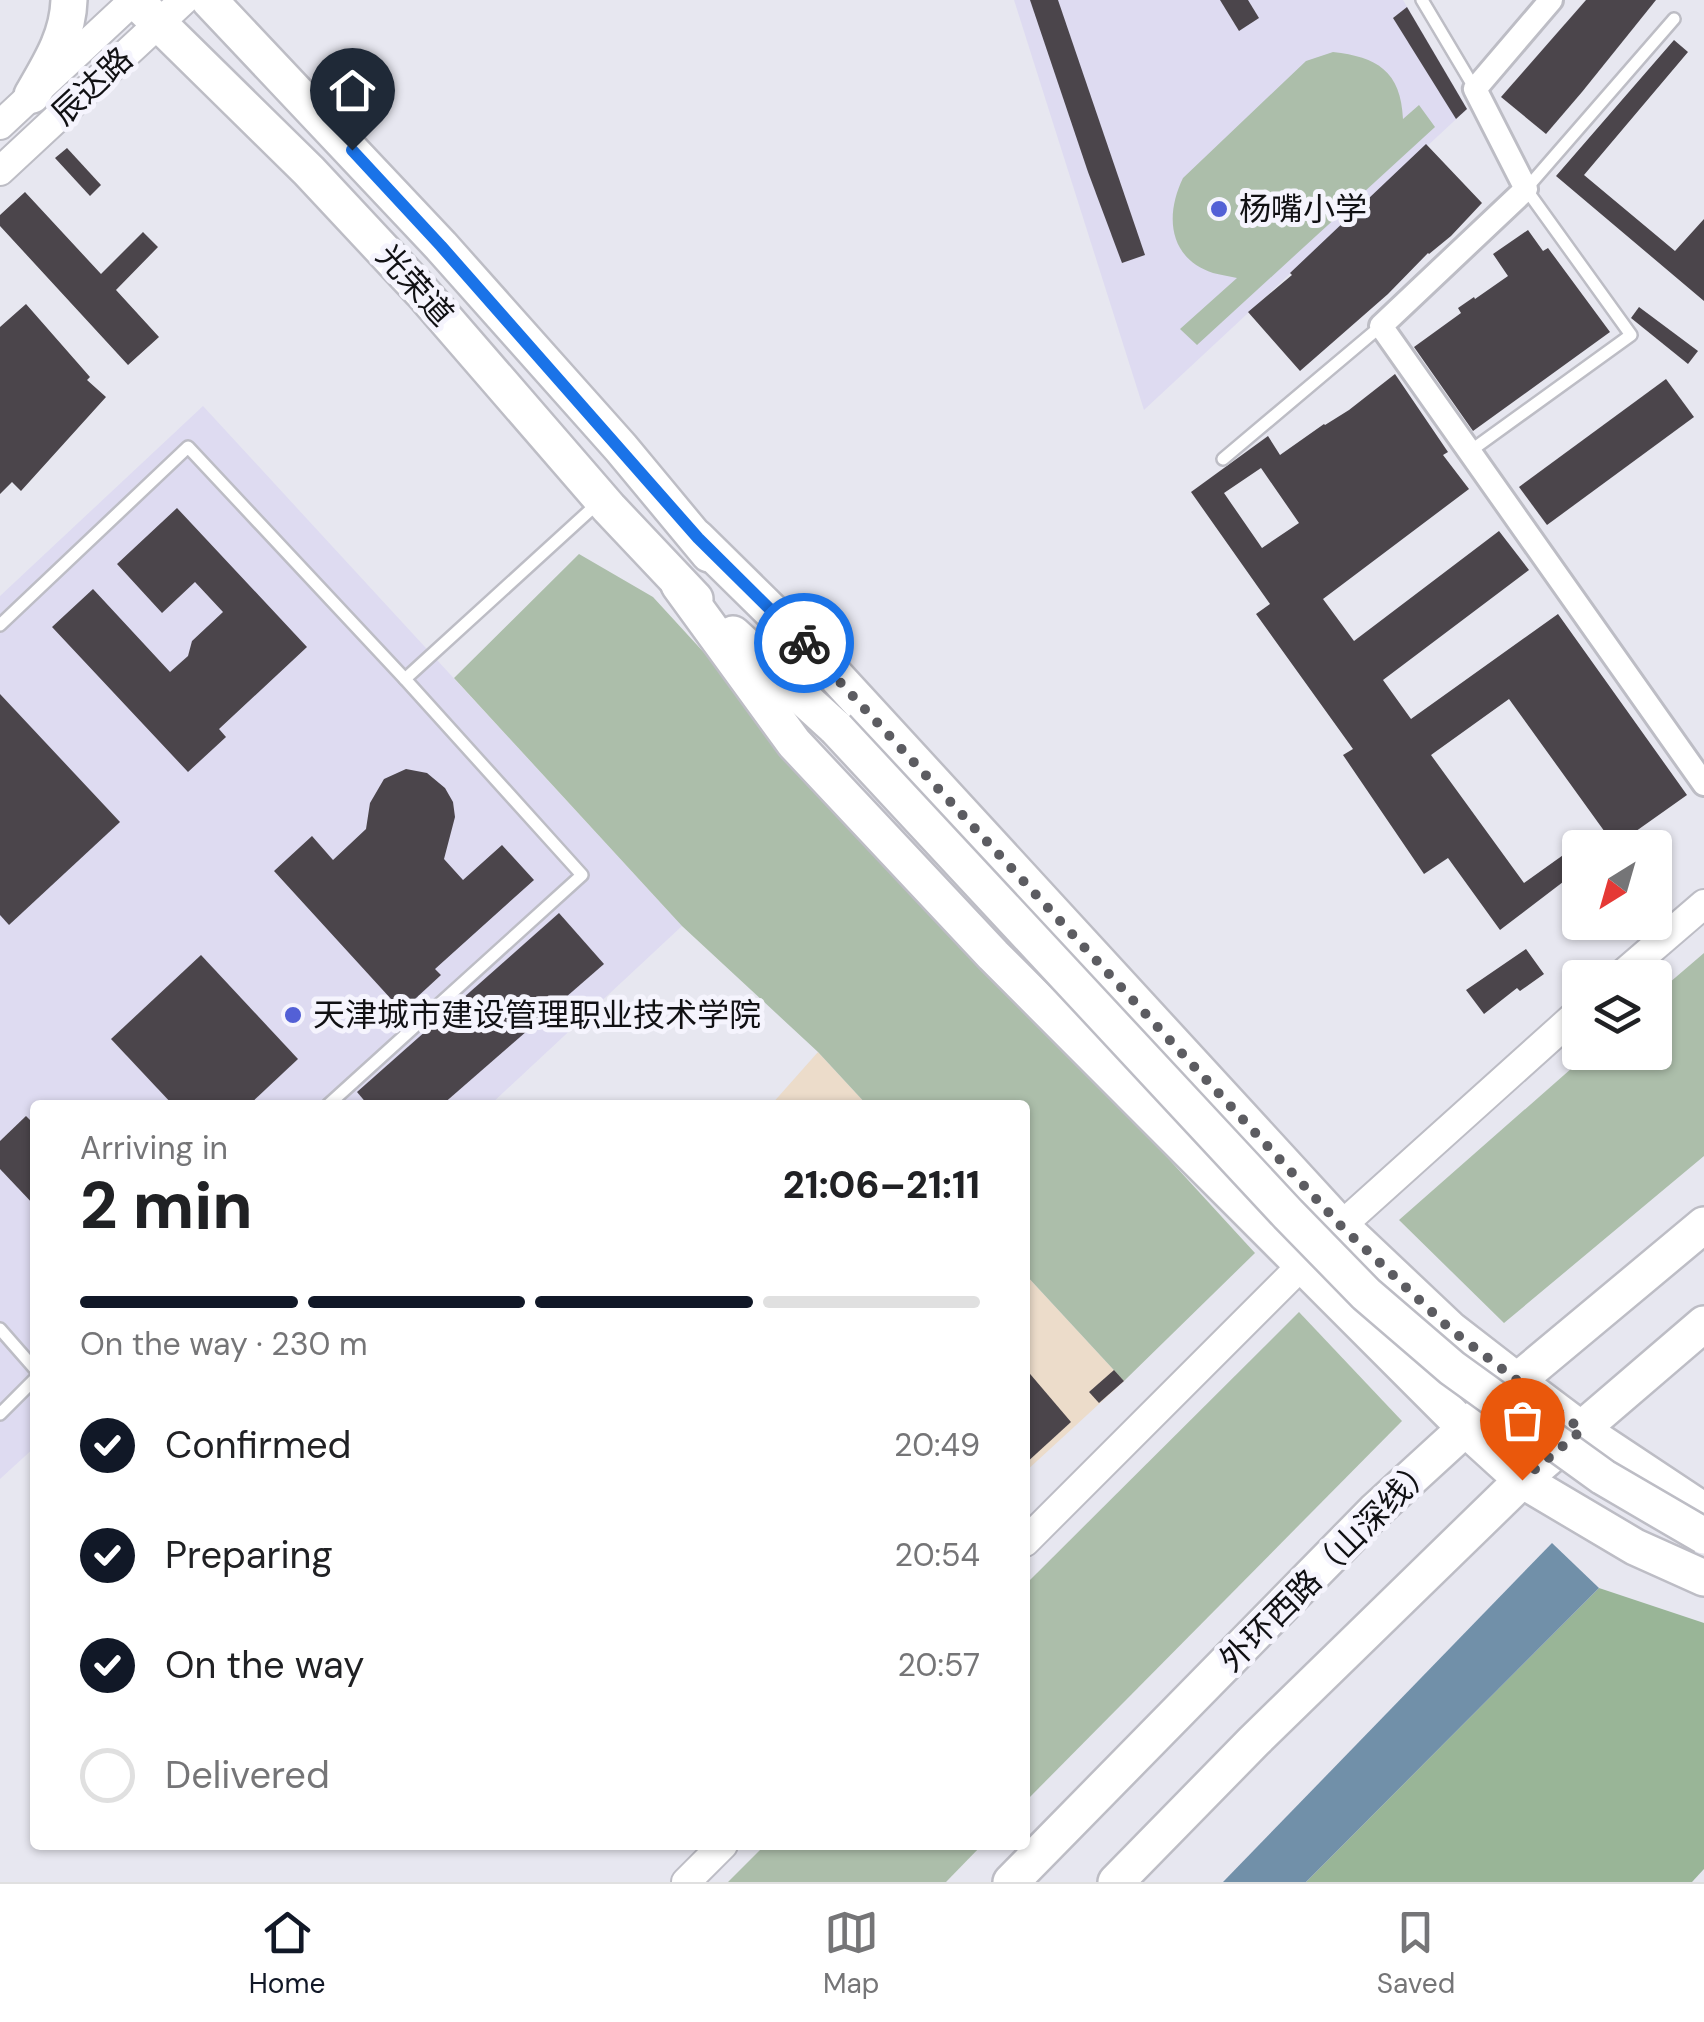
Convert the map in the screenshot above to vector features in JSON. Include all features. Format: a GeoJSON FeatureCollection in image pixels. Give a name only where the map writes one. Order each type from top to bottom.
{"type":"FeatureCollection","features":[{"type":"Feature","properties":{"kind":"main road"},"geometry":{"type":"LineString","coordinates":[[44,107],[66,27],[69,0]]}},
{"type":"Feature","properties":{"kind":"main road","name":"光荣道"},"geometry":{"type":"LineString","coordinates":[[209,0],[441,246],[698,538],[836,728]]}},
{"type":"Feature","properties":{"kind":"main road","name":"光荣道"},"geometry":{"type":"LineString","coordinates":[[141,7],[309,171],[410,278],[679,585]]}},
{"type":"Feature","properties":{"kind":"main road"},"geometry":{"type":"LineString","coordinates":[[698,538],[822,660],[1341,1226],[1450,1329],[1582,1430],[1704,1511]]}},
{"type":"Feature","properties":{"kind":"main road"},"geometry":{"type":"LineString","coordinates":[[679,585],[836,728],[1366,1294],[1452,1368],[1603,1477],[1704,1536]]}},
{"type":"Feature","properties":{"kind":"main road"},"geometry":{"type":"LineString","coordinates":[[679,585],[794,743],[993,955],[1466,1430],[1522,1480],[1635,1547],[1704,1578]]}},
{"type":"Feature","properties":{"kind":"main road","name":"外环西路（山深线）"},"geometry":{"type":"LineString","coordinates":[[1012,1882],[1376,1511],[1517,1381],[1704,1225]]}},
{"type":"Feature","properties":{"kind":"main road"},"geometry":{"type":"LineString","coordinates":[[1116,1882],[1254,1741],[1522,1480],[1704,1324]]}},
{"type":"Feature","properties":{"kind":"street"},"geometry":{"type":"LineString","coordinates":[[1551,0],[1475,89],[1526,188],[1380,326],[1704,784]]}},
{"type":"Feature","properties":{"kind":"street","name":"辰达路"},"geometry":{"type":"LineString","coordinates":[[0,171],[44,107],[141,7]]}},
{"type":"Feature","properties":{"kind":"street","name":"辰达路"},"geometry":{"type":"LineString","coordinates":[[0,125],[44,107],[141,7]]}},
{"type":"Feature","properties":{"kind":"street"},"geometry":{"type":"LineString","coordinates":[[1639,960],[1704,904]]}},
{"type":"Feature","properties":{"kind":"street"},"geometry":{"type":"LineString","coordinates":[[1030,1537],[1341,1226],[1562,1028]]}},
{"type":"Feature","properties":{"kind":"street"},"geometry":{"type":"LineString","coordinates":[[686,1882],[717,1850]]}},
{"type":"Feature","properties":{"kind":"lane"},"geometry":{"type":"LineString","coordinates":[[1422,0],[1475,89]]}},
{"type":"Feature","properties":{"kind":"lane"},"geometry":{"type":"LineString","coordinates":[[1470,452],[1632,335],[1526,188],[1674,20]]}},
{"type":"Feature","properties":{"kind":"lane"},"geometry":{"type":"LineString","coordinates":[[1223,459],[1380,326]]}},
{"type":"Feature","properties":{"kind":"lane"},"geometry":{"type":"LineString","coordinates":[[0,624],[188,447],[582,874],[333,1100]]}},
{"type":"Feature","properties":{"kind":"lane"},"geometry":{"type":"LineString","coordinates":[[405,679],[602,500]]}},
{"type":"Feature","properties":{"kind":"lane"},"geometry":{"type":"LineString","coordinates":[[0,1329],[30,1363]]}},
{"type":"Feature","properties":{"kind":"lane"},"geometry":{"type":"LineString","coordinates":[[0,1414],[30,1384]]}},
{"type":"Feature","properties":{"kind":"shaded area","name":"杨嘴小学"},"geometry":{"type":"Polygon","coordinates":[[[1014,0],[1403,0],[1467,109],[1144,410],[1014,0]]]}},
{"type":"Feature","properties":{"kind":"shaded area","name":"天津城市建设管理职业技术学院"},"geometry":{"type":"Polygon","coordinates":[[[203,406],[682,926],[495,1100],[30,1100],[30,1452],[0,1479],[0,596],[203,406]]]}},
{"type":"Feature","properties":{"kind":"shaded area"},"geometry":{"type":"Polygon","coordinates":[[[818,1052],[862,1100],[775,1100],[818,1052]]]}},
{"type":"Feature","properties":{"kind":"shaded area"},"geometry":{"type":"Polygon","coordinates":[[[1030,1279],[1124,1381],[1030,1467],[1030,1279]]]}},
{"type":"Feature","properties":{"kind":"green space"},"geometry":{"type":"Polygon","coordinates":[[[1333,52],[1362,58],[1384,69],[1397,89],[1403,119],[1419,105],[1435,127],[1197,345],[1180,329],[1237,278],[1198,266],[1179,246],[1173,220],[1183,178],[1306,61],[1333,52]]]}},
{"type":"Feature","properties":{"kind":"green space"},"geometry":{"type":"Polygon","coordinates":[[[579,554],[653,597],[1255,1253],[1124,1381],[1030,1279],[1030,1100],[862,1100],[818,1052],[682,926],[454,678],[579,554]]]}},
{"type":"Feature","properties":{"kind":"green space"},"geometry":{"type":"Polygon","coordinates":[[[1704,953],[1704,1156],[1504,1323],[1399,1220],[1570,1070],[1672,1070],[1672,980],[1704,953]]]}},
{"type":"Feature","properties":{"kind":"green space"},"geometry":{"type":"Polygon","coordinates":[[[1299,1312],[1402,1421],[1030,1797],[1030,1580],[1299,1312]]]}},
{"type":"Feature","properties":{"kind":"green space"},"geometry":{"type":"Polygon","coordinates":[[[1599,1588],[1704,1623],[1704,1869],[1692,1882],[1306,1882],[1599,1588]]]}},
{"type":"Feature","properties":{"kind":"green space"},"geometry":{"type":"Polygon","coordinates":[[[760,1850],[977,1850],[946,1882],[728,1882],[760,1850]]]}},
{"type":"Feature","properties":{"kind":"water"},"geometry":{"type":"Polygon","coordinates":[[[1552,1543],[1599,1588],[1306,1882],[1223,1882],[1552,1543]]]}},
{"type":"Feature","properties":{"kind":"building"},"geometry":{"type":"Polygon","coordinates":[[[1030,0],[1058,0],[1145,255],[1122,263],[1030,0]]]}},
{"type":"Feature","properties":{"kind":"building"},"geometry":{"type":"Polygon","coordinates":[[[1220,0],[1248,0],[1259,18],[1239,31],[1220,0]]]}},
{"type":"Feature","properties":{"kind":"building"},"geometry":{"type":"Polygon","coordinates":[[[1586,0],[1656,0],[1546,134],[1501,97],[1586,0]]]}},
{"type":"Feature","properties":{"kind":"building"},"geometry":{"type":"Polygon","coordinates":[[[1407,7],[1467,109],[1456,119],[1393,18],[1407,7]]]}},
{"type":"Feature","properties":{"kind":"building"},"geometry":{"type":"Polygon","coordinates":[[[1674,40],[1688,52],[1584,175],[1675,251],[1704,219],[1704,301],[1556,176],[1674,40]]]}},
{"type":"Feature","properties":{"kind":"building"},"geometry":{"type":"Polygon","coordinates":[[[1426,144],[1482,203],[1451,236],[1300,371],[1248,312],[1292,275],[1426,144]]]}},
{"type":"Feature","properties":{"kind":"building"},"geometry":{"type":"Polygon","coordinates":[[[67,148],[101,185],[90,196],[55,158],[67,148]]]}},
{"type":"Feature","properties":{"kind":"building"},"geometry":{"type":"Polygon","coordinates":[[[25,192],[101,274],[143,232],[158,247],[116,290],[159,337],[128,365],[0,226],[0,215],[25,192]]]}},
{"type":"Feature","properties":{"kind":"building"},"geometry":{"type":"Polygon","coordinates":[[[1528,230],[1543,251],[1548,248],[1610,332],[1473,431],[1414,347],[1461,313],[1458,308],[1508,276],[1493,254],[1528,230]]]}},
{"type":"Feature","properties":{"kind":"building"},"geometry":{"type":"Polygon","coordinates":[[[26,304],[90,377],[87,380],[106,397],[21,491],[12,482],[0,494],[0,327],[26,304]]]}},
{"type":"Feature","properties":{"kind":"building"},"geometry":{"type":"Polygon","coordinates":[[[1639,307],[1698,351],[1688,364],[1631,318],[1639,307]]]}},
{"type":"Feature","properties":{"kind":"building"},"geometry":{"type":"Polygon","coordinates":[[[1395,374],[1448,452],[1443,455],[1469,489],[1323,599],[1354,641],[1499,531],[1529,570],[1383,680],[1411,719],[1558,614],[1687,795],[1638,830],[1603,830],[1509,699],[1431,755],[1524,883],[1562,856],[1562,883],[1500,930],[1448,858],[1424,874],[1343,755],[1353,749],[1256,614],[1270,604],[1191,492],[1268,436],[1280,455],[1395,374]],[[1261,468],[1224,493],[1262,548],[1299,523],[1261,468]]]}},
{"type":"Feature","properties":{"kind":"building"},"geometry":{"type":"Polygon","coordinates":[[[1666,379],[1694,417],[1547,525],[1519,487],[1666,379]]]}},
{"type":"Feature","properties":{"kind":"building"},"geometry":{"type":"Polygon","coordinates":[[[177,508],[307,647],[219,729],[226,737],[188,772],[52,627],[93,589],[170,672],[188,656],[192,641],[223,612],[195,582],[162,613],[117,564],[177,508]]]}},
{"type":"Feature","properties":{"kind":"building"},"geometry":{"type":"Polygon","coordinates":[[[0,694],[120,822],[9,925],[0,915],[0,694]]]}},
{"type":"Feature","properties":{"kind":"building"},"geometry":{"type":"Polygon","coordinates":[[[406,769],[427,773],[445,788],[453,802],[455,817],[444,859],[463,880],[502,845],[534,880],[435,969],[441,975],[402,1011],[274,871],[312,836],[333,860],[366,829],[370,803],[384,779],[406,769]]]}},
{"type":"Feature","properties":{"kind":"building"},"geometry":{"type":"Polygon","coordinates":[[[559,913],[604,964],[448,1100],[364,1100],[357,1092],[559,913]]]}},
{"type":"Feature","properties":{"kind":"building"},"geometry":{"type":"Polygon","coordinates":[[[1526,949],[1544,974],[1520,991],[1517,988],[1484,1014],[1466,990],[1526,949]]]}},
{"type":"Feature","properties":{"kind":"building"},"geometry":{"type":"Polygon","coordinates":[[[201,955],[298,1059],[254,1100],[168,1100],[111,1039],[201,955]]]}},
{"type":"Feature","properties":{"kind":"building"},"geometry":{"type":"Polygon","coordinates":[[[26,1116],[30,1120],[30,1201],[0,1169],[0,1141],[26,1116]]]}},
{"type":"Feature","properties":{"kind":"building"},"geometry":{"type":"Polygon","coordinates":[[[1114,1370],[1124,1381],[1099,1403],[1089,1392],[1114,1370]]]}},
{"type":"Feature","properties":{"kind":"building"},"geometry":{"type":"Polygon","coordinates":[[[1030,1374],[1071,1422],[1030,1459],[1030,1374]]]}},
{"type":"Feature","properties":{"kind":"way so far"},"geometry":{"type":"LineString","coordinates":[[804,643],[1341,1226],[1450,1329],[1582,1430],[1522,1480]]}},
{"type":"Feature","properties":{"kind":"place","name":"杨嘴小学"},"geometry":{"type":"Point","coordinates":[1219,209]}},
{"type":"Feature","properties":{"kind":"place","name":"天津城市建设管理职业技术学院"},"geometry":{"type":"Point","coordinates":[293,1015]}},
{"type":"Feature","properties":{"kind":"route"},"geometry":{"type":"LineString","coordinates":[[352,150],[698,538],[804,643]]}}]}
